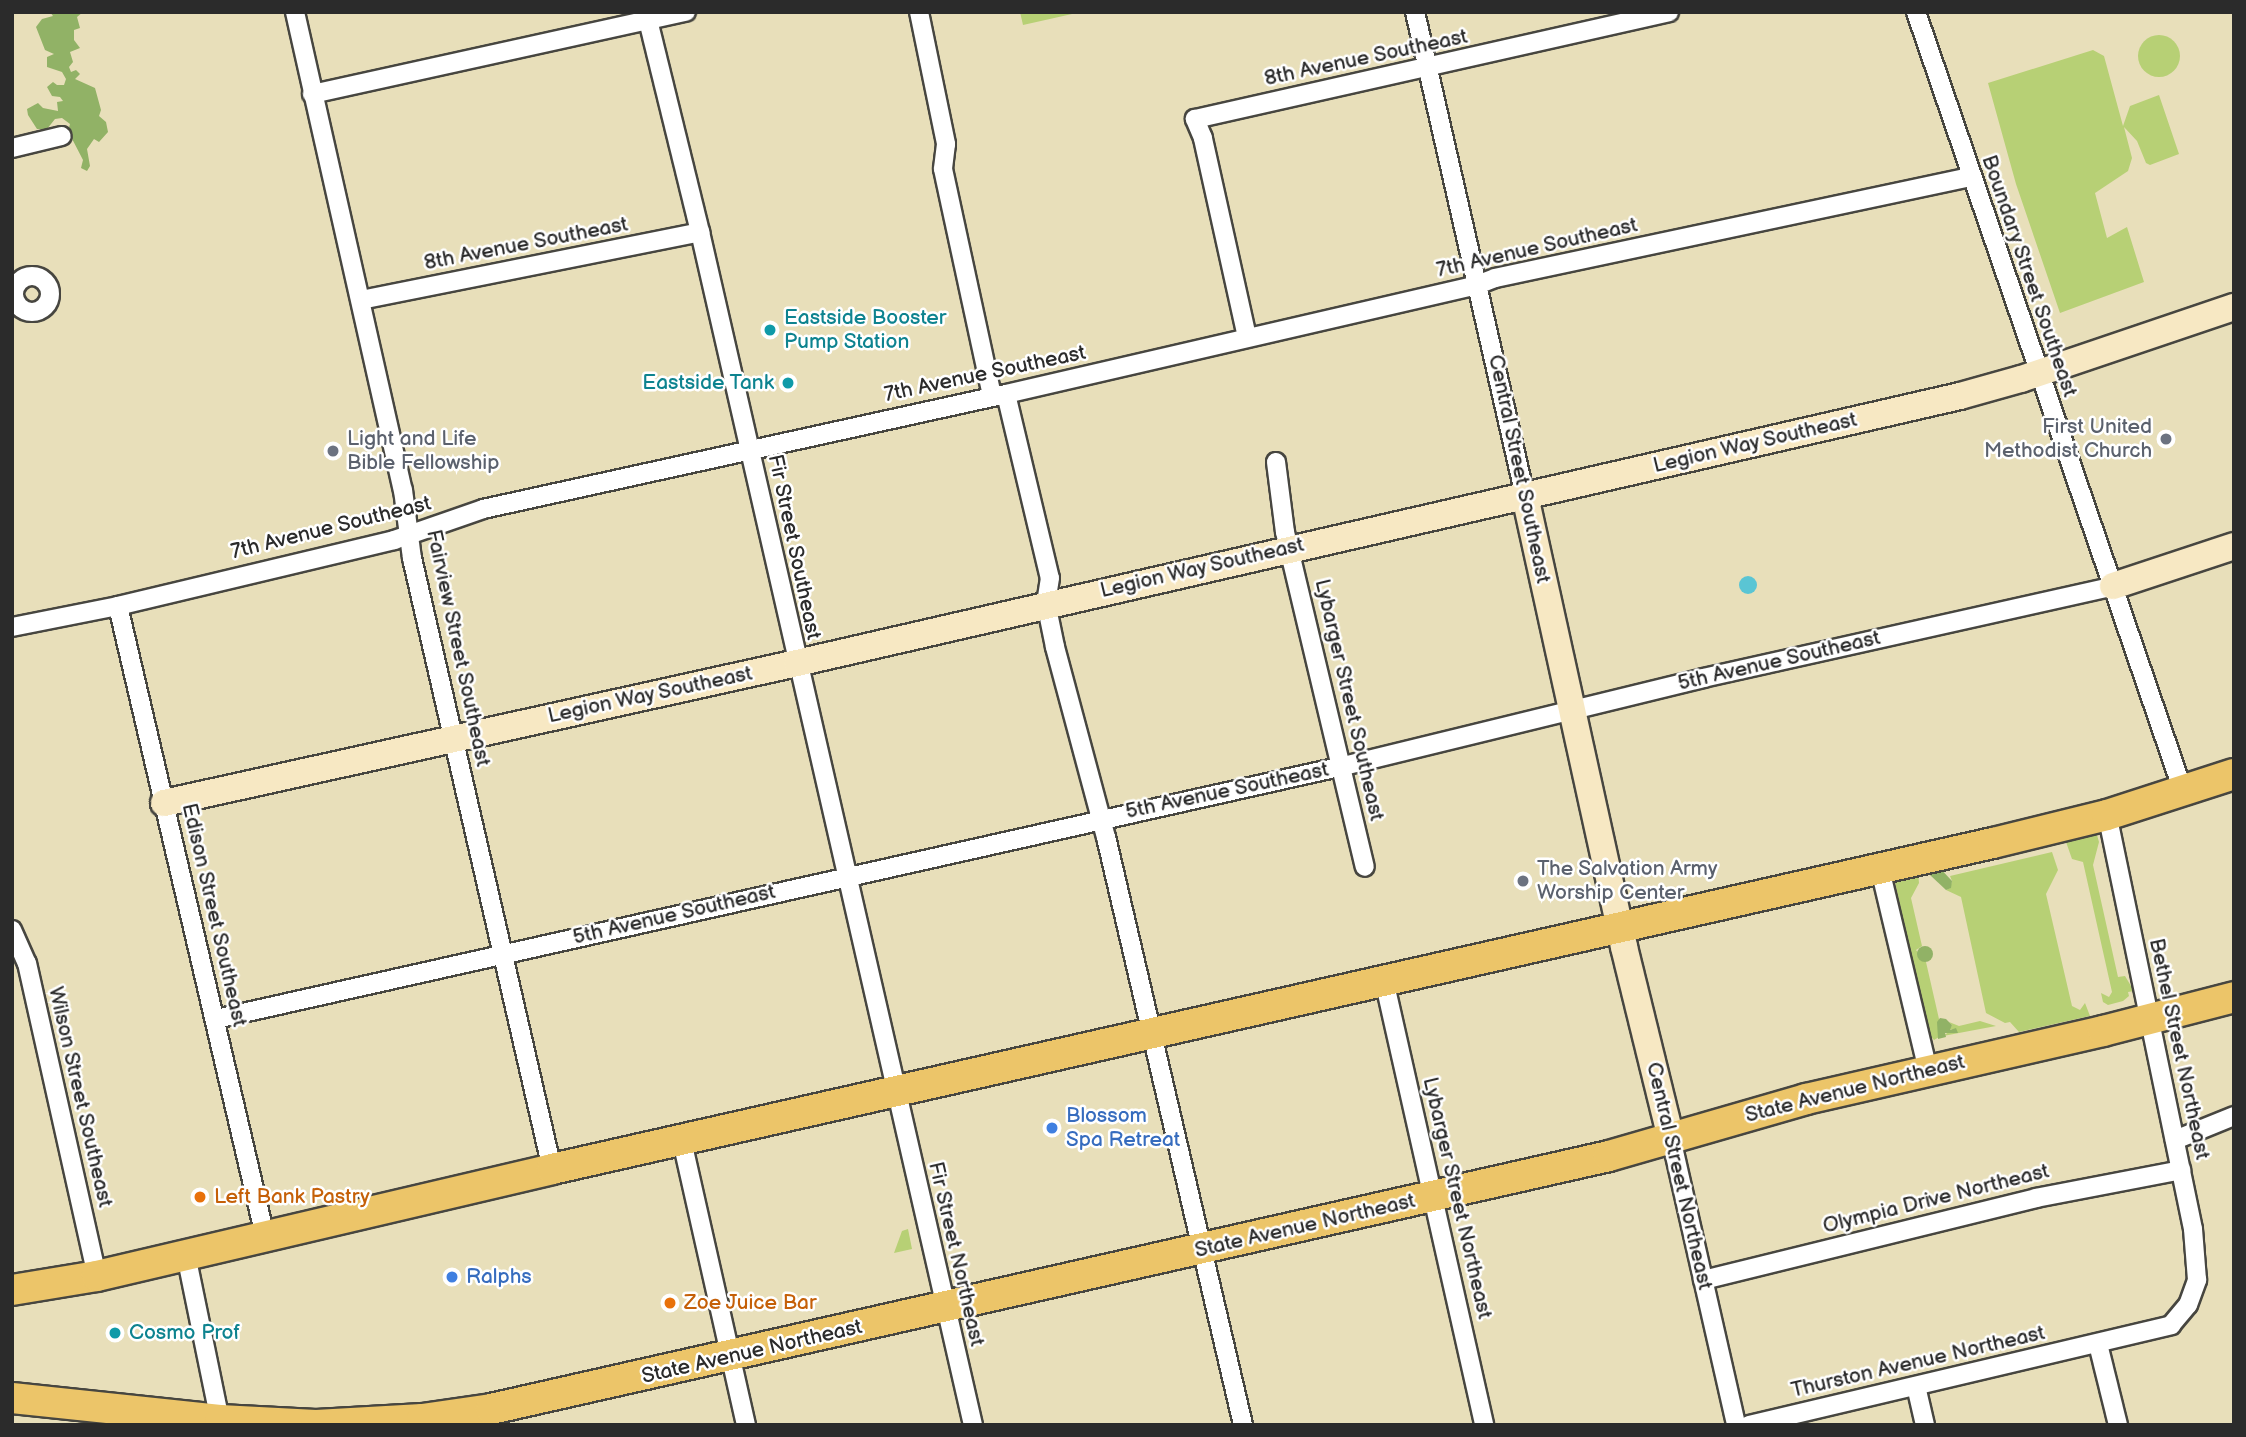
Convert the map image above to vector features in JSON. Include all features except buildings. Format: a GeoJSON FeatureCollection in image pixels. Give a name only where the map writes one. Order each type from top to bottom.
{"type":"FeatureCollection","features":[{"type":"Feature","properties":{"kind":"main road"},"geometry":{"type":"LineString","coordinates":[[12,1290],[97,1276],[552,1169],[1880,869],[2107,814],[2234,774]]}},
{"type":"Feature","properties":{"kind":"main road","name":"State Avenue Northeast"},"geometry":{"type":"LineString","coordinates":[[120,1410],[219,1423],[316,1425],[375,1423],[491,1409],[1609,1156],[1768,1108],[2148,1020],[2234,997]]}},
{"type":"Feature","properties":{"kind":"main road"},"geometry":{"type":"LineString","coordinates":[[12,1398],[120,1410],[176,1425]]}},
{"type":"Feature","properties":{"kind":"street","name":"Fairview Street Southeast"},"geometry":{"type":"LineString","coordinates":[[295,12],[407,510],[412,558],[552,1169]]}},
{"type":"Feature","properties":{"kind":"street"},"geometry":{"type":"LineString","coordinates":[[312,94],[647,17],[686,12]]}},
{"type":"Feature","properties":{"kind":"street"},"geometry":{"type":"LineString","coordinates":[[919,12],[946,144],[943,169],[947,189],[999,394],[1050,578],[1046,603],[1070,712],[1101,818],[1243,1425]]}},
{"type":"Feature","properties":{"kind":"street","name":"Central Street Southeast"},"geometry":{"type":"LineString","coordinates":[[1415,12],[1620,927]]}},
{"type":"Feature","properties":{"kind":"street","name":"8th Avenue Southeast"},"geometry":{"type":"LineString","coordinates":[[1247,337],[1203,138],[1195,119],[1669,12]]}},
{"type":"Feature","properties":{"kind":"street","name":"Boundary Street Southeast"},"geometry":{"type":"LineString","coordinates":[[1916,12],[2183,791]]}},
{"type":"Feature","properties":{"kind":"street","name":"Fir Street Southeast"},"geometry":{"type":"LineString","coordinates":[[647,17],[700,232],[895,1093]]}},
{"type":"Feature","properties":{"kind":"street"},"geometry":{"type":"LineString","coordinates":[[12,148],[62,136]]}},
{"type":"Feature","properties":{"kind":"street","name":"7th Avenue Southeast"},"geometry":{"type":"LineString","coordinates":[[12,627],[118,606],[410,535],[483,509],[1477,285],[1494,278],[1971,177]]}},
{"type":"Feature","properties":{"kind":"street","name":"8th Avenue Southeast"},"geometry":{"type":"LineString","coordinates":[[361,300],[700,232]]}},
{"type":"Feature","properties":{"kind":"street","name":"Legion Way Southeast"},"geometry":{"type":"LineString","coordinates":[[164,803],[797,663],[1046,603],[1889,413],[2038,374],[2234,307]]}},
{"type":"Feature","properties":{"kind":"street","name":"Lybarger Street Southeast"},"geometry":{"type":"LineString","coordinates":[[1276,462],[1289,549],[1365,867]]}},
{"type":"Feature","properties":{"kind":"street","name":"5th Avenue Southeast"},"geometry":{"type":"LineString","coordinates":[[216,1019],[1101,818],[1339,767],[1703,678],[2112,586],[2234,546]]}},
{"type":"Feature","properties":{"kind":"street","name":"Edison Street Southeast"},"geometry":{"type":"LineString","coordinates":[[118,606],[265,1236]]}},
{"type":"Feature","properties":{"kind":"street","name":"Bethel Street Northeast"},"geometry":{"type":"LineString","coordinates":[[2107,814],[2193,1229],[2197,1280],[2193,1293]]}},
{"type":"Feature","properties":{"kind":"street"},"geometry":{"type":"LineString","coordinates":[[1880,869],[1928,1070]]}},
{"type":"Feature","properties":{"kind":"street","name":"Central Street Northeast"},"geometry":{"type":"LineString","coordinates":[[1620,927],[1736,1425]]}},
{"type":"Feature","properties":{"kind":"street","name":"Wilson Street Southeast"},"geometry":{"type":"LineString","coordinates":[[12,930],[27,963],[97,1276]]}},
{"type":"Feature","properties":{"kind":"street","name":"Lybarger Street Northeast"},"geometry":{"type":"LineString","coordinates":[[1384,980],[1485,1425]]}},
{"type":"Feature","properties":{"kind":"street","name":"Fir Street Northeast"},"geometry":{"type":"LineString","coordinates":[[895,1093],[973,1425]]}},
{"type":"Feature","properties":{"kind":"street"},"geometry":{"type":"LineString","coordinates":[[2175,1140],[2234,1116]]}},
{"type":"Feature","properties":{"kind":"street"},"geometry":{"type":"LineString","coordinates":[[682,1141],[746,1425]]}},
{"type":"Feature","properties":{"kind":"street","name":"Olympia Drive Northeast"},"geometry":{"type":"LineString","coordinates":[[1703,1280],[2036,1198],[2181,1170]]}},
{"type":"Feature","properties":{"kind":"street"},"geometry":{"type":"LineString","coordinates":[[186,1255],[219,1423]]}},
{"type":"Feature","properties":{"kind":"street","name":"Thurston Avenue Northeast"},"geometry":{"type":"LineString","coordinates":[[1749,1425],[2171,1325],[2188,1305],[2193,1293]]}},
{"type":"Feature","properties":{"kind":"street"},"geometry":{"type":"LineString","coordinates":[[2098,1344],[2118,1425]]}},
{"type":"Feature","properties":{"kind":"street"},"geometry":{"type":"LineString","coordinates":[[1916,1386],[1925,1425]]}},
{"type":"Feature","properties":{"kind":"green space"},"geometry":{"type":"Polygon","coordinates":[[[50,12],[83,12],[77,17],[80,28],[74,30],[74,40],[80,48],[70,52],[73,62],[69,67],[71,72],[76,70],[80,74],[75,79],[95,88],[101,110],[99,116],[106,122],[108,132],[99,142],[94,139],[87,149],[90,166],[87,171],[81,168],[83,160],[68,131],[70,124],[62,118],[55,119],[47,129],[37,129],[28,115],[27,109],[38,103],[43,108],[58,111],[57,102],[63,101],[60,97],[52,96],[47,87],[53,82],[64,85],[66,79],[62,72],[47,67],[47,57],[54,54],[45,50],[36,27],[42,19],[53,16],[50,12]]]}},
{"type":"Feature","properties":{"kind":"green space"},"geometry":{"type":"Polygon","coordinates":[[[1020,12],[1081,12],[1023,25],[1020,12]]]}},
{"type":"Feature","properties":{"kind":"green space"},"geometry":{"type":"Polygon","coordinates":[[[2159,35],[2174,41],[2180,56],[2174,71],[2159,77],[2144,71],[2138,56],[2144,41],[2159,35]]]}},
{"type":"Feature","properties":{"kind":"green space"},"geometry":{"type":"Polygon","coordinates":[[[2093,50],[2104,56],[2123,126],[2130,106],[2159,95],[2179,154],[2150,165],[2146,163],[2137,141],[2124,127],[2132,158],[2128,171],[2095,193],[2107,238],[2127,227],[2144,282],[2060,313],[2016,184],[1988,83],[2093,50]]]}},
{"type":"Feature","properties":{"kind":"green space"},"geometry":{"type":"Polygon","coordinates":[[[2097,835],[2099,842],[2093,865],[2118,977],[2125,976],[2134,991],[2128,992],[2129,996],[2123,1001],[2108,1005],[2103,1002],[2101,993],[2109,997],[2112,992],[2083,862],[2072,859],[2066,842],[2097,835]]]}},
{"type":"Feature","properties":{"kind":"green space"},"geometry":{"type":"Polygon","coordinates":[[[2052,852],[2058,870],[2046,894],[2072,1006],[2080,1010],[2085,1003],[2090,1016],[2019,1032],[2010,1022],[2005,1023],[1986,1013],[1961,897],[1946,890],[1950,888],[1952,881],[1950,876],[2052,852]]]}},
{"type":"Feature","properties":{"kind":"green space"},"geometry":{"type":"Polygon","coordinates":[[[1937,865],[1952,881],[1951,888],[1946,890],[1930,875],[1937,865]]]}},
{"type":"Feature","properties":{"kind":"green space"},"geometry":{"type":"Polygon","coordinates":[[[1918,872],[1919,883],[1911,898],[1922,946],[1916,950],[1926,962],[1939,1019],[1939,1037],[1934,1040],[1926,1031],[1894,877],[1918,872]]]}},
{"type":"Feature","properties":{"kind":"green space"},"geometry":{"type":"Polygon","coordinates":[[[1925,946],[1931,948],[1931,960],[1925,962],[1919,960],[1917,954],[1919,948],[1925,946]]]}},
{"type":"Feature","properties":{"kind":"green space"},"geometry":{"type":"Polygon","coordinates":[[[1940,1018],[1946,1019],[1952,1025],[1950,1030],[1956,1028],[1958,1033],[1945,1033],[1946,1037],[1938,1039],[1937,1022],[1940,1018]]]}},
{"type":"Feature","properties":{"kind":"green space"},"geometry":{"type":"Polygon","coordinates":[[[1980,1021],[1996,1026],[1943,1036],[1953,1029],[1949,1030],[1952,1025],[1949,1022],[1959,1026],[1980,1021]]]}},
{"type":"Feature","properties":{"kind":"green space"},"geometry":{"type":"Polygon","coordinates":[[[908,1229],[912,1249],[894,1253],[902,1231],[908,1229]]]}},
{"type":"Feature","properties":{"kind":"water"},"geometry":{"type":"Polygon","coordinates":[[[1748,576],[1754,579],[1757,585],[1754,591],[1748,594],[1742,591],[1739,585],[1742,579],[1748,576]]]}},
{"type":"Feature","properties":{"kind":"place","name":"Eastside Booster Pump Station"},"geometry":{"type":"Point","coordinates":[770,330]}},
{"type":"Feature","properties":{"kind":"place","name":"Eastside Tank"},"geometry":{"type":"Point","coordinates":[788,383]}},
{"type":"Feature","properties":{"kind":"place","name":"First United Methodist Church"},"geometry":{"type":"Point","coordinates":[2166,439]}},
{"type":"Feature","properties":{"kind":"place","name":"Light and Life Bible Fellowship"},"geometry":{"type":"Point","coordinates":[333,451]}},
{"type":"Feature","properties":{"kind":"place","name":"The Salvation Army Worship Center"},"geometry":{"type":"Point","coordinates":[1523,881]}},
{"type":"Feature","properties":{"kind":"place","name":"Blossom Spa Retreat"},"geometry":{"type":"Point","coordinates":[1052,1128]}},
{"type":"Feature","properties":{"kind":"place","name":"Left Bank Pastry"},"geometry":{"type":"Point","coordinates":[200,1197]}},
{"type":"Feature","properties":{"kind":"place","name":"Ralphs"},"geometry":{"type":"Point","coordinates":[452,1277]}},
{"type":"Feature","properties":{"kind":"place","name":"Zoe Juice Bar"},"geometry":{"type":"Point","coordinates":[670,1303]}},
{"type":"Feature","properties":{"kind":"place","name":"Cosmo Prof"},"geometry":{"type":"Point","coordinates":[115,1333]}}]}
